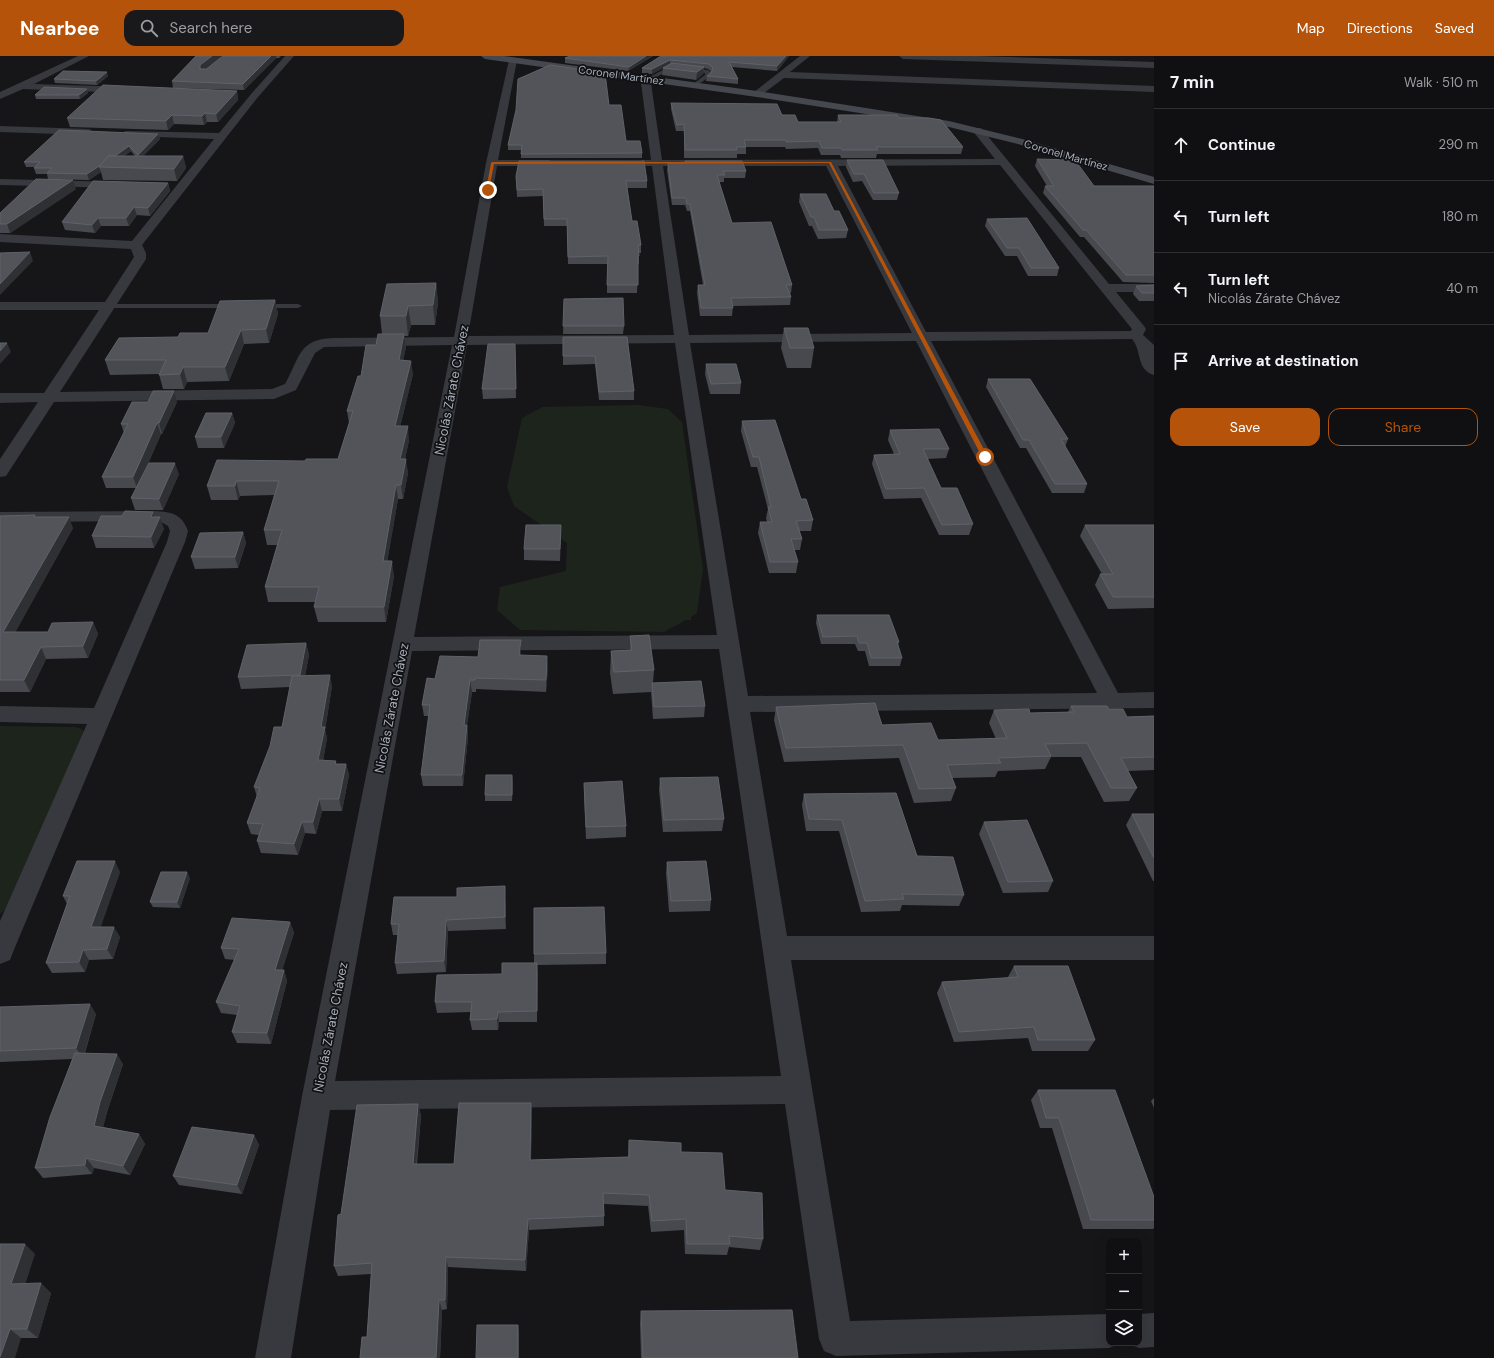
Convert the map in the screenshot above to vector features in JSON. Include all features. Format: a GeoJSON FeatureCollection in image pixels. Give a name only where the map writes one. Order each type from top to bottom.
{"type":"FeatureCollection","features":[{"type":"Feature","properties":{"kind":"main road","name":"Coronel Martínez"},"geometry":{"type":"LineString","coordinates":[[485,56],[640,74],[695,85],[898,115],[959,126],[1154,181]]}},
{"type":"Feature","properties":{"kind":"street"},"geometry":{"type":"LineString","coordinates":[[0,96],[85,56]]}},
{"type":"Feature","properties":{"kind":"street"},"geometry":{"type":"LineString","coordinates":[[134,245],[255,95],[290,56]]}},
{"type":"Feature","properties":{"kind":"street"},"geometry":{"type":"LineString","coordinates":[[757,94],[806,56]]}},
{"type":"Feature","properties":{"kind":"street"},"geometry":{"type":"LineString","coordinates":[[903,56],[1154,65]]}},
{"type":"Feature","properties":{"kind":"street","name":"Nicolás Zárate Chávez"},"geometry":{"type":"LineString","coordinates":[[273,1358],[317,1096],[460,341],[492,163],[513,60]]}},
{"type":"Feature","properties":{"kind":"street"},"geometry":{"type":"LineString","coordinates":[[640,74],[646,83],[682,338],[838,1349],[1106,1331]]}},
{"type":"Feature","properties":{"kind":"street"},"geometry":{"type":"LineString","coordinates":[[783,75],[1154,89]]}},
{"type":"Feature","properties":{"kind":"street"},"geometry":{"type":"LineString","coordinates":[[22,86],[139,91]]}},
{"type":"Feature","properties":{"kind":"street"},"geometry":{"type":"LineString","coordinates":[[240,94],[255,95]]}},
{"type":"Feature","properties":{"kind":"street"},"geometry":{"type":"LineString","coordinates":[[959,126],[968,138]]}},
{"type":"Feature","properties":{"kind":"street"},"geometry":{"type":"LineString","coordinates":[[0,129],[103,132]]}},
{"type":"Feature","properties":{"kind":"street"},"geometry":{"type":"LineString","coordinates":[[977,130],[1139,329],[1144,343],[1147,362],[1154,370]]}},
{"type":"Feature","properties":{"kind":"street"},"geometry":{"type":"LineString","coordinates":[[119,133],[222,136]]}},
{"type":"Feature","properties":{"kind":"street"},"geometry":{"type":"LineString","coordinates":[[977,150],[987,162]]}},
{"type":"Feature","properties":{"kind":"street"},"geometry":{"type":"LineString","coordinates":[[492,163],[563,162]]}},
{"type":"Feature","properties":{"kind":"street"},"geometry":{"type":"LineString","coordinates":[[634,162],[1004,162]]}},
{"type":"Feature","properties":{"kind":"street"},"geometry":{"type":"LineString","coordinates":[[830,162],[1112,701]]}},
{"type":"Feature","properties":{"kind":"street"},"geometry":{"type":"LineString","coordinates":[[0,182],[134,186]]}},
{"type":"Feature","properties":{"kind":"street"},"geometry":{"type":"LineString","coordinates":[[166,186],[181,187]]}},
{"type":"Feature","properties":{"kind":"street"},"geometry":{"type":"LineString","coordinates":[[0,238],[134,245],[140,251],[140,259],[0,472]]}},
{"type":"Feature","properties":{"kind":"street"},"geometry":{"type":"LineString","coordinates":[[1107,288],[1154,288]]}},
{"type":"Feature","properties":{"kind":"street"},"geometry":{"type":"LineString","coordinates":[[0,306],[110,306]]}},
{"type":"Feature","properties":{"kind":"street"},"geometry":{"type":"LineString","coordinates":[[0,398],[274,394],[291,387],[313,346],[324,343],[922,336],[1144,343]]}},
{"type":"Feature","properties":{"kind":"street"},"geometry":{"type":"LineString","coordinates":[[0,517],[155,516],[165,517],[176,523],[179,527],[176,542],[102,716],[5,927],[0,952]]}},
{"type":"Feature","properties":{"kind":"street"},"geometry":{"type":"LineString","coordinates":[[403,644],[729,642]]}},
{"type":"Feature","properties":{"kind":"street"},"geometry":{"type":"LineString","coordinates":[[739,704],[1154,700]]}},
{"type":"Feature","properties":{"kind":"street"},"geometry":{"type":"LineString","coordinates":[[0,714],[102,716]]}},
{"type":"Feature","properties":{"kind":"street"},"geometry":{"type":"LineString","coordinates":[[776,948],[1154,948]]}},
{"type":"Feature","properties":{"kind":"street"},"geometry":{"type":"LineString","coordinates":[[317,1096],[798,1090]]}},
{"type":"Feature","properties":{"kind":"street"},"geometry":{"type":"LineString","coordinates":[[1142,1330],[1154,1330]]}},
{"type":"Feature","properties":{"kind":"lane"},"geometry":{"type":"LineString","coordinates":[[640,74],[670,67],[708,72],[707,76],[695,85]]}},
{"type":"Feature","properties":{"kind":"lane"},"geometry":{"type":"LineString","coordinates":[[110,306],[298,306]]}},
{"type":"Feature","properties":{"kind":"shaded area"},"geometry":{"type":"Polygon","coordinates":[[[638,405],[668,409],[682,422],[703,569],[697,613],[691,617],[691,620],[686,620],[664,632],[520,630],[497,610],[500,587],[566,571],[567,543],[514,506],[507,487],[522,418],[542,407],[638,405]]]}},
{"type":"Feature","properties":{"kind":"shaded area"},"geometry":{"type":"Polygon","coordinates":[[[0,726],[75,727],[82,729],[84,733],[9,907],[0,914],[0,726]]]}},
{"type":"Feature","properties":{"kind":"building"},"geometry":{"type":"Polygon","coordinates":[[[196,56],[212,56],[200,65],[200,69],[206,69],[223,56],[271,56],[243,84],[172,81],[196,56]]]}},
{"type":"Feature","properties":{"kind":"building"},"geometry":{"type":"Polygon","coordinates":[[[570,56],[646,56],[629,67],[565,58],[570,56]]]}},
{"type":"Feature","properties":{"kind":"building"},"geometry":{"type":"Polygon","coordinates":[[[661,56],[786,56],[777,66],[729,62],[738,79],[707,76],[711,73],[713,68],[709,64],[670,60],[652,69],[642,68],[661,56]]]}},
{"type":"Feature","properties":{"kind":"building"},"geometry":{"type":"Polygon","coordinates":[[[672,63],[704,67],[697,72],[663,68],[672,63]]]}},
{"type":"Feature","properties":{"kind":"building"},"geometry":{"type":"Polygon","coordinates":[[[550,65],[605,73],[609,105],[621,105],[626,141],[640,141],[642,153],[521,154],[522,145],[508,145],[516,110],[518,79],[550,65]]]}},
{"type":"Feature","properties":{"kind":"building"},"geometry":{"type":"Polygon","coordinates":[[[63,71],[107,72],[96,81],[54,79],[63,71]]]}},
{"type":"Feature","properties":{"kind":"building"},"geometry":{"type":"Polygon","coordinates":[[[103,85],[237,91],[216,114],[205,113],[202,116],[172,115],[166,121],[67,118],[103,85]]]}},
{"type":"Feature","properties":{"kind":"building"},"geometry":{"type":"Polygon","coordinates":[[[44,87],[87,89],[79,95],[35,95],[44,87]]]}},
{"type":"Feature","properties":{"kind":"building"},"geometry":{"type":"Polygon","coordinates":[[[671,103],[777,104],[782,115],[795,115],[798,122],[841,122],[838,115],[897,115],[899,118],[929,118],[941,120],[963,147],[876,147],[878,150],[842,150],[841,148],[822,148],[819,141],[786,142],[786,140],[744,140],[746,147],[736,147],[737,150],[685,150],[684,124],[677,125],[671,103]]]}},
{"type":"Feature","properties":{"kind":"building"},"geometry":{"type":"Polygon","coordinates":[[[59,130],[158,134],[138,155],[129,146],[115,156],[108,156],[101,165],[87,174],[47,173],[52,168],[34,168],[40,162],[24,162],[59,130]]]}},
{"type":"Feature","properties":{"kind":"building"},"geometry":{"type":"Polygon","coordinates":[[[108,156],[183,156],[174,169],[99,167],[108,156]]]}},
{"type":"Feature","properties":{"kind":"building"},"geometry":{"type":"Polygon","coordinates":[[[1037,159],[1075,160],[1094,186],[1154,186],[1154,275],[1126,275],[1086,230],[1083,230],[1045,186],[1054,186],[1037,159]]]}},
{"type":"Feature","properties":{"kind":"building"},"geometry":{"type":"Polygon","coordinates":[[[847,160],[883,160],[899,193],[874,193],[864,174],[854,174],[847,160]]]}},
{"type":"Feature","properties":{"kind":"building"},"geometry":{"type":"Polygon","coordinates":[[[519,161],[644,161],[647,181],[626,181],[632,221],[637,221],[641,245],[638,245],[638,285],[607,285],[608,256],[568,257],[567,219],[544,219],[543,189],[517,190],[516,176],[519,161]]]}},
{"type":"Feature","properties":{"kind":"building"},"geometry":{"type":"Polygon","coordinates":[[[685,161],[742,161],[746,171],[723,171],[725,175],[717,175],[732,223],[771,222],[792,285],[786,285],[791,297],[731,298],[733,308],[701,308],[698,285],[705,285],[690,204],[687,204],[686,198],[672,198],[668,163],[685,163],[685,161]]]}},
{"type":"Feature","properties":{"kind":"building"},"geometry":{"type":"Polygon","coordinates":[[[36,179],[73,180],[7,224],[0,224],[0,213],[36,179]]]}},
{"type":"Feature","properties":{"kind":"building"},"geometry":{"type":"Polygon","coordinates":[[[93,181],[168,183],[148,208],[134,207],[126,218],[98,218],[92,225],[62,222],[93,181]]]}},
{"type":"Feature","properties":{"kind":"building"},"geometry":{"type":"Polygon","coordinates":[[[800,194],[826,194],[834,211],[839,211],[848,230],[819,230],[814,217],[811,217],[800,194]]]}},
{"type":"Feature","properties":{"kind":"building"},"geometry":{"type":"Polygon","coordinates":[[[1027,218],[1059,268],[1031,268],[1019,248],[1007,248],[987,219],[1027,218]]]}},
{"type":"Feature","properties":{"kind":"building"},"geometry":{"type":"Polygon","coordinates":[[[30,252],[0,284],[0,253],[30,252]]]}},
{"type":"Feature","properties":{"kind":"building"},"geometry":{"type":"Polygon","coordinates":[[[436,283],[433,305],[408,306],[406,316],[380,316],[387,284],[436,283]]]}},
{"type":"Feature","properties":{"kind":"building"},"geometry":{"type":"Polygon","coordinates":[[[1154,285],[1154,293],[1142,293],[1136,286],[1154,285]]]}},
{"type":"Feature","properties":{"kind":"building"},"geometry":{"type":"Polygon","coordinates":[[[623,298],[624,326],[563,326],[564,299],[623,298]]]}},
{"type":"Feature","properties":{"kind":"building"},"geometry":{"type":"Polygon","coordinates":[[[275,300],[266,329],[241,330],[225,367],[183,367],[180,374],[159,375],[166,360],[105,360],[119,338],[178,337],[180,333],[208,333],[220,301],[275,300]]]}},
{"type":"Feature","properties":{"kind":"building"},"geometry":{"type":"Polygon","coordinates":[[[784,328],[808,328],[814,348],[790,348],[784,328]]]}},
{"type":"Feature","properties":{"kind":"building"},"geometry":{"type":"Polygon","coordinates":[[[378,334],[404,334],[399,360],[411,361],[395,426],[408,426],[400,459],[406,459],[401,485],[396,485],[383,561],[392,561],[384,607],[314,607],[319,587],[265,587],[282,530],[264,530],[279,481],[236,481],[235,486],[207,486],[217,460],[305,461],[306,459],[338,459],[353,411],[347,411],[358,376],[361,376],[366,345],[376,345],[378,334]]]}},
{"type":"Feature","properties":{"kind":"building"},"geometry":{"type":"Polygon","coordinates":[[[563,337],[627,337],[634,391],[599,392],[595,356],[563,356],[563,337]]]}},
{"type":"Feature","properties":{"kind":"building"},"geometry":{"type":"Polygon","coordinates":[[[0,343],[7,343],[0,351],[0,343]]]}},
{"type":"Feature","properties":{"kind":"building"},"geometry":{"type":"Polygon","coordinates":[[[488,344],[515,344],[516,389],[482,389],[488,344]]]}},
{"type":"Feature","properties":{"kind":"building"},"geometry":{"type":"Polygon","coordinates":[[[706,364],[736,364],[741,383],[711,384],[706,364]]]}},
{"type":"Feature","properties":{"kind":"building"},"geometry":{"type":"Polygon","coordinates":[[[988,379],[1030,379],[1068,439],[1061,439],[1087,484],[1055,484],[1029,440],[1023,440],[988,379]]]}},
{"type":"Feature","properties":{"kind":"building"},"geometry":{"type":"Polygon","coordinates":[[[153,391],[174,391],[159,423],[157,423],[133,477],[102,477],[128,424],[121,424],[132,402],[148,402],[153,391]]]}},
{"type":"Feature","properties":{"kind":"building"},"geometry":{"type":"Polygon","coordinates":[[[206,413],[232,413],[221,437],[195,437],[206,413]]]}},
{"type":"Feature","properties":{"kind":"building"},"geometry":{"type":"Polygon","coordinates":[[[775,420],[801,499],[806,499],[813,520],[796,521],[802,539],[791,539],[798,562],[770,562],[760,522],[772,522],[768,507],[771,507],[759,457],[753,457],[742,421],[775,420]]]}},
{"type":"Feature","properties":{"kind":"building"},"geometry":{"type":"Polygon","coordinates":[[[939,429],[949,449],[923,449],[941,488],[957,488],[973,524],[942,525],[924,488],[886,489],[874,455],[900,454],[890,430],[939,429]]]}},
{"type":"Feature","properties":{"kind":"building"},"geometry":{"type":"Polygon","coordinates":[[[149,463],[175,463],[159,499],[131,498],[149,463]]]}},
{"type":"Feature","properties":{"kind":"building"},"geometry":{"type":"Polygon","coordinates":[[[125,511],[153,512],[151,517],[160,517],[151,537],[92,536],[101,516],[122,516],[125,511]]]}},
{"type":"Feature","properties":{"kind":"building"},"geometry":{"type":"Polygon","coordinates":[[[35,515],[34,517],[69,517],[3,632],[48,632],[52,623],[93,622],[83,646],[41,647],[24,680],[0,680],[0,516],[35,515]]]}},
{"type":"Feature","properties":{"kind":"building"},"geometry":{"type":"Polygon","coordinates":[[[526,525],[561,525],[560,549],[524,549],[526,525]]]}},
{"type":"Feature","properties":{"kind":"building"},"geometry":{"type":"Polygon","coordinates":[[[1085,525],[1154,525],[1154,597],[1113,597],[1100,574],[1113,574],[1085,525]]]}},
{"type":"Feature","properties":{"kind":"building"},"geometry":{"type":"Polygon","coordinates":[[[243,532],[235,557],[191,557],[200,533],[243,532]]]}},
{"type":"Feature","properties":{"kind":"building"},"geometry":{"type":"Polygon","coordinates":[[[817,615],[889,615],[899,642],[897,642],[902,658],[871,658],[867,643],[859,643],[857,636],[823,637],[817,615]]]}},
{"type":"Feature","properties":{"kind":"building"},"geometry":{"type":"Polygon","coordinates":[[[649,635],[654,670],[614,672],[611,651],[632,650],[630,636],[649,635]]]}},
{"type":"Feature","properties":{"kind":"building"},"geometry":{"type":"Polygon","coordinates":[[[480,640],[521,640],[519,655],[547,656],[546,680],[475,678],[475,680],[470,680],[464,725],[467,725],[462,775],[421,775],[430,705],[422,705],[427,678],[435,679],[440,656],[478,657],[480,640]]]}},
{"type":"Feature","properties":{"kind":"building"},"geometry":{"type":"Polygon","coordinates":[[[306,643],[300,675],[238,677],[247,645],[306,643]]]}},
{"type":"Feature","properties":{"kind":"building"},"geometry":{"type":"Polygon","coordinates":[[[330,675],[321,727],[325,727],[318,760],[336,761],[335,764],[346,764],[339,799],[319,799],[313,822],[302,822],[294,844],[257,841],[263,824],[247,823],[260,788],[254,787],[270,746],[274,727],[282,727],[292,676],[330,675]]]}},
{"type":"Feature","properties":{"kind":"building"},"geometry":{"type":"Polygon","coordinates":[[[701,681],[705,706],[654,707],[652,683],[701,681]]]}},
{"type":"Feature","properties":{"kind":"building"},"geometry":{"type":"Polygon","coordinates":[[[875,703],[882,725],[931,723],[938,740],[1007,738],[994,710],[1029,709],[1030,713],[1074,712],[1071,706],[1107,706],[1109,709],[1123,709],[1127,717],[1154,716],[1154,757],[1121,758],[1137,788],[1111,788],[1087,743],[1045,744],[1051,756],[998,758],[1001,763],[947,765],[956,788],[919,789],[903,745],[786,748],[776,707],[875,703]]]}},
{"type":"Feature","properties":{"kind":"building"},"geometry":{"type":"Polygon","coordinates":[[[486,775],[512,775],[512,795],[485,795],[486,775]]]}},
{"type":"Feature","properties":{"kind":"building"},"geometry":{"type":"Polygon","coordinates":[[[718,777],[724,819],[664,820],[660,778],[718,777]]]}},
{"type":"Feature","properties":{"kind":"building"},"geometry":{"type":"Polygon","coordinates":[[[622,781],[626,826],[586,827],[584,783],[622,781]]]}},
{"type":"Feature","properties":{"kind":"building"},"geometry":{"type":"Polygon","coordinates":[[[896,793],[917,856],[953,857],[964,895],[902,894],[904,899],[865,901],[842,820],[809,819],[804,794],[896,793]]]}},
{"type":"Feature","properties":{"kind":"building"},"geometry":{"type":"Polygon","coordinates":[[[1132,814],[1154,814],[1154,858],[1132,814]]]}},
{"type":"Feature","properties":{"kind":"building"},"geometry":{"type":"Polygon","coordinates":[[[1027,820],[1053,881],[1008,882],[984,822],[1027,820]]]}},
{"type":"Feature","properties":{"kind":"building"},"geometry":{"type":"Polygon","coordinates":[[[77,861],[115,861],[91,927],[114,927],[107,949],[83,950],[79,962],[46,963],[70,896],[63,896],[77,861]]]}},
{"type":"Feature","properties":{"kind":"building"},"geometry":{"type":"Polygon","coordinates":[[[706,861],[711,900],[671,901],[667,862],[706,861]]]}},
{"type":"Feature","properties":{"kind":"building"},"geometry":{"type":"Polygon","coordinates":[[[161,872],[187,872],[177,902],[150,902],[161,872]]]}},
{"type":"Feature","properties":{"kind":"building"},"geometry":{"type":"Polygon","coordinates":[[[505,886],[505,917],[446,920],[444,961],[395,963],[399,924],[391,924],[394,897],[457,897],[457,888],[505,886]]]}},
{"type":"Feature","properties":{"kind":"building"},"geometry":{"type":"Polygon","coordinates":[[[604,907],[606,953],[534,954],[534,908],[604,907]]]}},
{"type":"Feature","properties":{"kind":"building"},"geometry":{"type":"Polygon","coordinates":[[[232,918],[290,922],[275,970],[284,970],[267,1033],[232,1032],[240,1006],[216,1002],[239,949],[221,948],[232,918]]]}},
{"type":"Feature","properties":{"kind":"building"},"geometry":{"type":"Polygon","coordinates":[[[502,963],[537,963],[537,1011],[498,1012],[497,1019],[470,1020],[472,1002],[435,1002],[437,975],[502,974],[502,963]]]}},
{"type":"Feature","properties":{"kind":"building"},"geometry":{"type":"Polygon","coordinates":[[[1014,966],[1068,966],[1095,1040],[1038,1040],[1034,1027],[959,1032],[942,982],[1018,977],[1014,966]]]}},
{"type":"Feature","properties":{"kind":"building"},"geometry":{"type":"Polygon","coordinates":[[[90,1004],[76,1048],[0,1051],[0,1007],[90,1004]]]}},
{"type":"Feature","properties":{"kind":"building"},"geometry":{"type":"Polygon","coordinates":[[[75,1053],[117,1054],[100,1102],[94,1126],[139,1134],[123,1166],[86,1158],[85,1165],[35,1168],[50,1117],[75,1053]]]}},
{"type":"Feature","properties":{"kind":"building"},"geometry":{"type":"Polygon","coordinates":[[[1038,1090],[1115,1090],[1154,1197],[1154,1220],[1091,1220],[1059,1118],[1046,1118],[1038,1090]]]}},
{"type":"Feature","properties":{"kind":"building"},"geometry":{"type":"Polygon","coordinates":[[[459,1103],[531,1103],[530,1160],[629,1157],[629,1140],[681,1143],[681,1152],[722,1153],[725,1190],[762,1193],[763,1239],[729,1236],[730,1244],[687,1244],[686,1219],[652,1221],[649,1195],[603,1193],[604,1216],[528,1219],[525,1260],[446,1257],[445,1300],[439,1300],[436,1358],[360,1358],[362,1337],[367,1337],[372,1263],[334,1266],[338,1215],[341,1214],[357,1105],[418,1104],[413,1164],[454,1164],[459,1103]]]}},
{"type":"Feature","properties":{"kind":"building"},"geometry":{"type":"Polygon","coordinates":[[[192,1127],[254,1135],[237,1185],[173,1176],[192,1127]]]}},
{"type":"Feature","properties":{"kind":"building"},"geometry":{"type":"Polygon","coordinates":[[[0,1244],[25,1244],[11,1284],[41,1283],[27,1329],[10,1329],[0,1357],[0,1244]]]}},
{"type":"Feature","properties":{"kind":"building"},"geometry":{"type":"Polygon","coordinates":[[[792,1310],[798,1358],[643,1358],[641,1311],[792,1310]]]}},
{"type":"Feature","properties":{"kind":"building"},"geometry":{"type":"Polygon","coordinates":[[[477,1325],[518,1325],[518,1358],[476,1358],[477,1325]]]}},
{"type":"Feature","properties":{"kind":"route"},"geometry":{"type":"LineString","coordinates":[[488,190],[492,163],[830,162],[985,457]]}}]}
